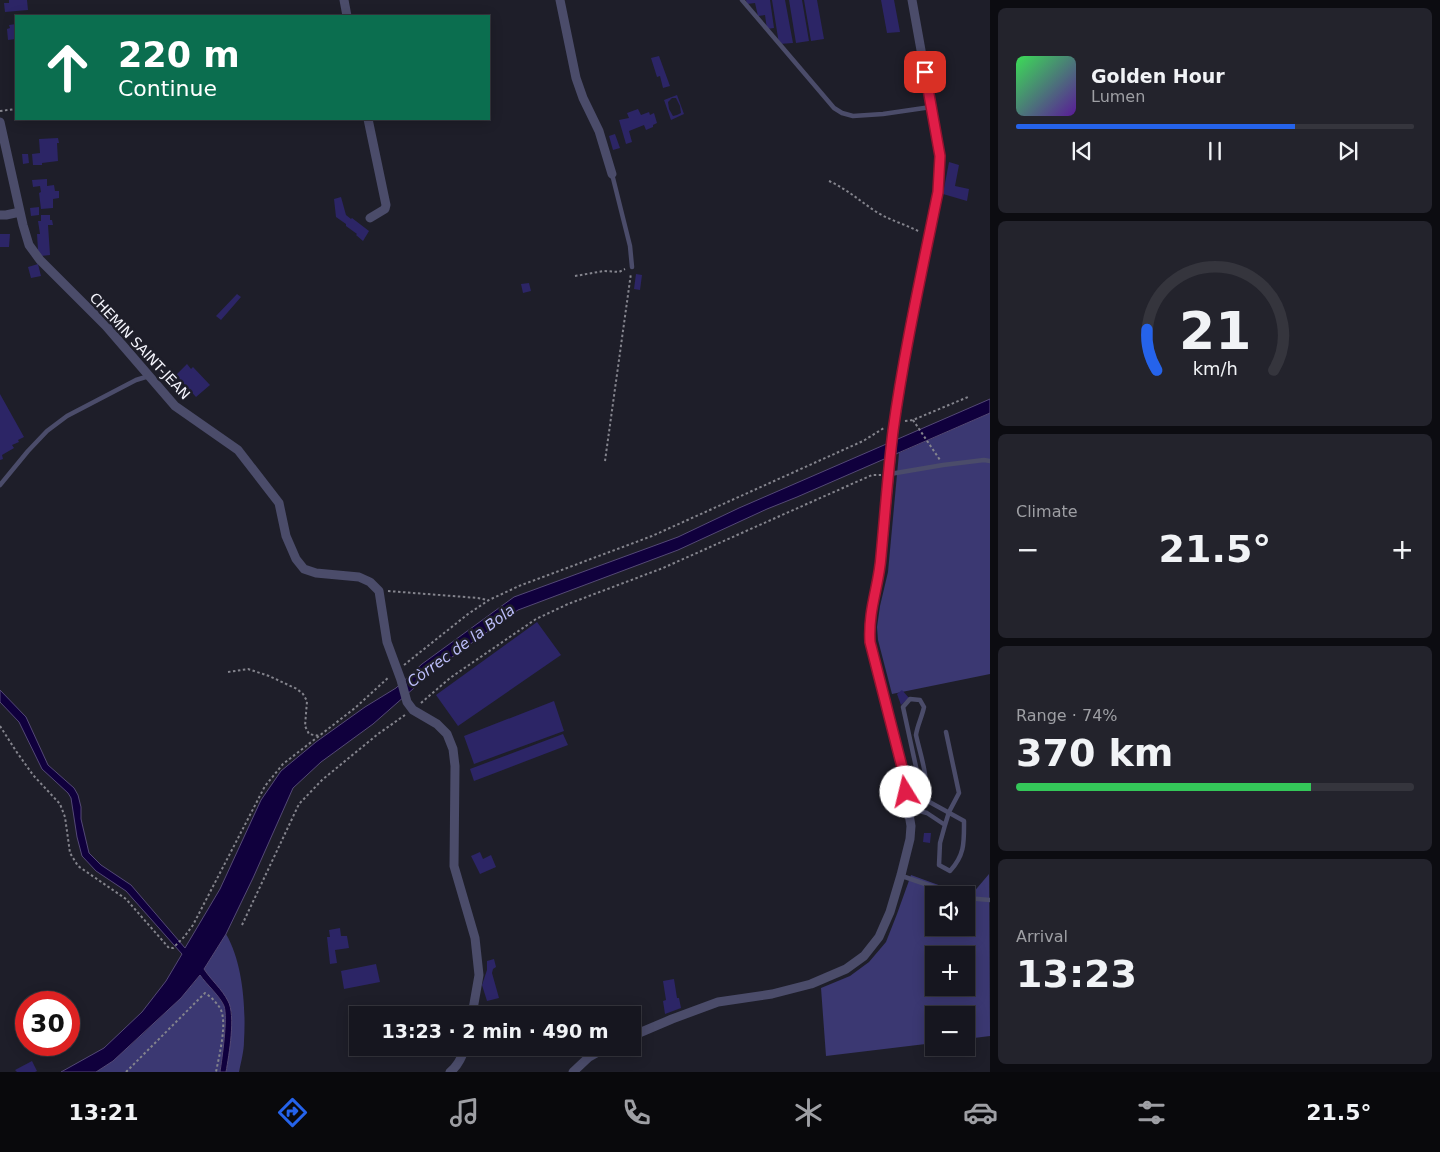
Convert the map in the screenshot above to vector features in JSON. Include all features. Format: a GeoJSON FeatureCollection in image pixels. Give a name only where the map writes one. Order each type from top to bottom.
{"type":"FeatureCollection","features":[{"type":"Feature","properties":{"kind":"street"},"geometry":{"type":"LineString","coordinates":[[344,0],[347,15]]}},
{"type":"Feature","properties":{"kind":"street"},"geometry":{"type":"LineString","coordinates":[[560,0],[576,78],[583,98],[599,131],[612,174]]}},
{"type":"Feature","properties":{"kind":"street"},"geometry":{"type":"LineString","coordinates":[[641,1032],[718,1002],[772,994],[803,986],[846,969],[864,956],[879,937],[890,912],[901,875],[910,839],[911,826],[902,767],[870,642],[869,627],[880,570],[894,426],[911,320],[940,177],[940,156],[912,0]]}},
{"type":"Feature","properties":{"kind":"street"},"geometry":{"type":"LineString","coordinates":[[368,120],[386,205],[385,209],[370,218]]}},
{"type":"Feature","properties":{"kind":"street","name":"CHEMIN SAINT-JEAN"},"geometry":{"type":"LineString","coordinates":[[0,122],[29,244],[40,260],[106,326],[175,406],[238,450],[279,503],[286,536],[296,559],[304,569],[316,573],[359,577],[370,582],[379,590]]}},
{"type":"Feature","properties":{"kind":"street"},"geometry":{"type":"LineString","coordinates":[[0,215],[20,212]]}},
{"type":"Feature","properties":{"kind":"street"},"geometry":{"type":"LineString","coordinates":[[379,590],[387,642],[401,680],[406,702],[413,710],[437,724],[447,734],[453,749],[455,766],[454,866],[475,938],[478,976],[473,1006]]}},
{"type":"Feature","properties":{"kind":"street"},"geometry":{"type":"LineString","coordinates":[[450,1072],[463,1056]]}},
{"type":"Feature","properties":{"kind":"street"},"geometry":{"type":"LineString","coordinates":[[573,1072],[591,1056]]}},
{"type":"Feature","properties":{"kind":"lane"},"geometry":{"type":"LineString","coordinates":[[742,0],[834,108],[842,114],[853,116],[883,114],[931,107]]}},
{"type":"Feature","properties":{"kind":"lane"},"geometry":{"type":"LineString","coordinates":[[612,174],[630,246],[632,267]]}},
{"type":"Feature","properties":{"kind":"lane"},"geometry":{"type":"LineString","coordinates":[[0,485],[28,451],[48,431],[67,416],[136,380],[149,376]]}},
{"type":"Feature","properties":{"kind":"lane"},"geometry":{"type":"LineString","coordinates":[[889,472],[984,460],[990,461]]}},
{"type":"Feature","properties":{"kind":"lane"},"geometry":{"type":"LineString","coordinates":[[910,699],[920,700],[924,707],[916,735],[927,791],[924,799],[908,808],[921,790],[903,707],[910,699]]}},
{"type":"Feature","properties":{"kind":"lane"},"geometry":{"type":"LineString","coordinates":[[924,799],[949,812],[964,821],[964,846],[958,862],[950,871],[939,865],[940,842],[949,812],[959,793],[946,732]]}},
{"type":"Feature","properties":{"kind":"lane"},"geometry":{"type":"LineString","coordinates":[[908,808],[926,812],[945,825]]}},
{"type":"Feature","properties":{"kind":"lane"},"geometry":{"type":"LineString","coordinates":[[901,875],[932,886]]}},
{"type":"Feature","properties":{"kind":"lane"},"geometry":{"type":"LineString","coordinates":[[975,899],[990,900]]}},
{"type":"Feature","properties":{"kind":"path"},"geometry":{"type":"LineString","coordinates":[[0,111],[15,109]]}},
{"type":"Feature","properties":{"kind":"path"},"geometry":{"type":"LineString","coordinates":[[829,181],[901,225],[910,227],[929,237]]}},
{"type":"Feature","properties":{"kind":"path"},"geometry":{"type":"LineString","coordinates":[[575,276],[604,271],[619,272],[632,267],[605,461]]}},
{"type":"Feature","properties":{"kind":"path"},"geometry":{"type":"LineString","coordinates":[[0,726],[33,775],[60,804],[65,817],[70,853],[78,866],[126,899],[169,948],[173,948],[193,925],[265,786],[283,764],[355,708],[397,670],[468,614],[489,600],[519,586],[652,536],[863,441],[889,425],[894,426],[913,420],[968,397]]}},
{"type":"Feature","properties":{"kind":"path"},"geometry":{"type":"LineString","coordinates":[[913,420],[943,465]]}},
{"type":"Feature","properties":{"kind":"path"},"geometry":{"type":"LineString","coordinates":[[242,925],[299,804],[322,780],[378,734],[413,710],[450,678],[536,619],[568,604],[663,568],[872,475],[889,472]]}},
{"type":"Feature","properties":{"kind":"path"},"geometry":{"type":"LineString","coordinates":[[379,590],[489,600]]}},
{"type":"Feature","properties":{"kind":"path"},"geometry":{"type":"LineString","coordinates":[[228,672],[248,669],[269,676],[296,689],[303,694],[307,701],[305,726],[309,734],[319,736]]}},
{"type":"Feature","properties":{"kind":"path"},"geometry":{"type":"LineString","coordinates":[[126,1072],[206,993],[220,1009],[222,1018],[222,1036],[216,1072]]}},
{"type":"Feature","properties":{"kind":"shaded area"},"geometry":{"type":"Polygon","coordinates":[[[990,413],[990,674],[892,694],[878,640],[877,627],[888,572],[899,453],[990,413]]]}},
{"type":"Feature","properties":{"kind":"shaded area"},"geometry":{"type":"Polygon","coordinates":[[[989,874],[990,1036],[975,1038],[975,1006],[925,1006],[925,1044],[826,1056],[821,988],[850,976],[869,962],[886,942],[911,875],[941,886],[925,886],[925,936],[975,936],[975,890],[989,874]]]}},
{"type":"Feature","properties":{"kind":"shaded area"},"geometry":{"type":"Polygon","coordinates":[[[226,934],[240,972],[244,1000],[244,1045],[239,1072],[226,1072],[232,1013],[204,969],[226,934]]]}},
{"type":"Feature","properties":{"kind":"shaded area"},"geometry":{"type":"Polygon","coordinates":[[[200,975],[224,1006],[226,1019],[225,1038],[220,1072],[96,1072],[117,1057],[143,1034],[182,996],[200,975]]]}},
{"type":"Feature","properties":{"kind":"water","name":"Còrrec de la Bola"},"geometry":{"type":"Polygon","coordinates":[[[990,399],[990,413],[767,509],[678,550],[518,610],[438,667],[373,724],[321,762],[293,788],[226,934],[204,969],[223,992],[230,1007],[231,1035],[226,1072],[220,1072],[225,1028],[224,1006],[200,975],[181,998],[113,1061],[96,1072],[61,1072],[104,1048],[142,1012],[166,981],[182,954],[126,891],[96,871],[82,856],[71,798],[42,769],[19,722],[0,702],[0,690],[26,717],[48,765],[74,788],[78,795],[81,819],[89,853],[101,865],[131,885],[185,948],[220,889],[261,800],[281,771],[316,742],[365,707],[396,688],[422,664],[514,597],[678,537],[739,508],[990,399]]]}},
{"type":"Feature","properties":{"kind":"building"},"geometry":{"type":"Polygon","coordinates":[[[9,0],[27,0],[28,10],[5,12],[4,3],[9,3],[9,0]]]}},
{"type":"Feature","properties":{"kind":"building"},"geometry":{"type":"Polygon","coordinates":[[[746,0],[770,0],[774,28],[767,29],[765,15],[758,16],[755,3],[747,4],[746,0]]]}},
{"type":"Feature","properties":{"kind":"building"},"geometry":{"type":"Polygon","coordinates":[[[772,0],[785,0],[793,43],[779,44],[772,0]]]}},
{"type":"Feature","properties":{"kind":"building"},"geometry":{"type":"Polygon","coordinates":[[[789,0],[802,0],[809,41],[796,43],[789,0]]]}},
{"type":"Feature","properties":{"kind":"building"},"geometry":{"type":"Polygon","coordinates":[[[804,0],[817,0],[824,39],[811,41],[804,0]]]}},
{"type":"Feature","properties":{"kind":"building"},"geometry":{"type":"Polygon","coordinates":[[[881,0],[894,0],[900,32],[887,33],[881,0]]]}},
{"type":"Feature","properties":{"kind":"building"},"geometry":{"type":"Polygon","coordinates":[[[15,24],[15,39],[8,40],[7,29],[10,28],[9,25],[15,24]]]}},
{"type":"Feature","properties":{"kind":"building"},"geometry":{"type":"Polygon","coordinates":[[[659,56],[670,86],[663,88],[660,76],[657,77],[651,58],[659,56]]]}},
{"type":"Feature","properties":{"kind":"building"},"geometry":{"type":"Polygon","coordinates":[[[677,95],[684,114],[671,120],[664,100],[677,95]],[[672,98],[668,102],[673,116],[681,113],[676,98],[672,98]]]}},
{"type":"Feature","properties":{"kind":"building"},"geometry":{"type":"Polygon","coordinates":[[[638,109],[641,115],[649,112],[650,115],[654,113],[657,123],[646,130],[644,125],[629,131],[632,142],[626,144],[619,120],[629,118],[627,113],[638,109]]]}},
{"type":"Feature","properties":{"kind":"building"},"geometry":{"type":"Polygon","coordinates":[[[615,134],[620,148],[613,150],[609,136],[615,134]]]}},
{"type":"Feature","properties":{"kind":"building"},"geometry":{"type":"Polygon","coordinates":[[[58,138],[58,161],[33,165],[32,154],[40,153],[39,139],[58,138]]]}},
{"type":"Feature","properties":{"kind":"building"},"geometry":{"type":"Polygon","coordinates":[[[22,154],[28,154],[29,163],[23,164],[22,154]]]}},
{"type":"Feature","properties":{"kind":"building"},"geometry":{"type":"Polygon","coordinates":[[[949,162],[959,165],[955,186],[969,189],[967,201],[943,194],[949,162]]]}},
{"type":"Feature","properties":{"kind":"building"},"geometry":{"type":"Polygon","coordinates":[[[47,179],[47,186],[54,185],[55,191],[59,191],[59,198],[53,199],[53,208],[41,209],[40,186],[33,187],[32,180],[47,179]]]}},
{"type":"Feature","properties":{"kind":"building"},"geometry":{"type":"Polygon","coordinates":[[[341,197],[346,215],[369,231],[363,241],[336,217],[334,199],[341,197]]]}},
{"type":"Feature","properties":{"kind":"building"},"geometry":{"type":"Polygon","coordinates":[[[39,207],[39,215],[31,216],[30,208],[39,207]]]}},
{"type":"Feature","properties":{"kind":"building"},"geometry":{"type":"Polygon","coordinates":[[[41,215],[50,215],[53,225],[48,225],[50,255],[41,256],[38,250],[37,234],[40,234],[38,221],[41,221],[41,215]]]}},
{"type":"Feature","properties":{"kind":"building"},"geometry":{"type":"Polygon","coordinates":[[[0,234],[10,234],[9,247],[0,247],[0,234]]]}},
{"type":"Feature","properties":{"kind":"building"},"geometry":{"type":"Polygon","coordinates":[[[38,264],[41,276],[31,278],[28,267],[38,264]]]}},
{"type":"Feature","properties":{"kind":"building"},"geometry":{"type":"Polygon","coordinates":[[[636,274],[642,275],[640,290],[634,289],[636,274]]]}},
{"type":"Feature","properties":{"kind":"building"},"geometry":{"type":"Polygon","coordinates":[[[529,283],[531,291],[523,293],[521,284],[529,283]]]}},
{"type":"Feature","properties":{"kind":"building"},"geometry":{"type":"Polygon","coordinates":[[[237,294],[241,297],[221,320],[216,316],[237,294]]]}},
{"type":"Feature","properties":{"kind":"building"},"geometry":{"type":"Polygon","coordinates":[[[187,364],[191,369],[193,367],[210,385],[196,397],[176,375],[187,364]]]}},
{"type":"Feature","properties":{"kind":"building"},"geometry":{"type":"Polygon","coordinates":[[[0,394],[24,437],[12,445],[14,448],[2,455],[3,459],[0,460],[0,394]]]}},
{"type":"Feature","properties":{"kind":"building"},"geometry":{"type":"Polygon","coordinates":[[[537,622],[561,655],[458,726],[436,695],[537,622]]]}},
{"type":"Feature","properties":{"kind":"building"},"geometry":{"type":"Polygon","coordinates":[[[902,690],[909,698],[901,705],[897,694],[902,690]]]}},
{"type":"Feature","properties":{"kind":"building"},"geometry":{"type":"Polygon","coordinates":[[[554,701],[564,731],[474,764],[464,736],[554,701]]]}},
{"type":"Feature","properties":{"kind":"building"},"geometry":{"type":"Polygon","coordinates":[[[563,734],[568,745],[474,781],[470,769],[563,734]]]}},
{"type":"Feature","properties":{"kind":"building"},"geometry":{"type":"Polygon","coordinates":[[[924,833],[931,833],[930,843],[923,842],[924,833]]]}},
{"type":"Feature","properties":{"kind":"building"},"geometry":{"type":"Polygon","coordinates":[[[480,852],[483,859],[491,855],[496,867],[480,874],[471,856],[480,852]]]}},
{"type":"Feature","properties":{"kind":"building"},"geometry":{"type":"Polygon","coordinates":[[[340,928],[341,936],[347,936],[349,948],[335,950],[337,963],[330,964],[327,937],[330,937],[329,930],[340,928]]]}},
{"type":"Feature","properties":{"kind":"building"},"geometry":{"type":"Polygon","coordinates":[[[494,959],[496,967],[492,973],[499,998],[487,1001],[482,985],[487,970],[487,961],[494,959]]]}},
{"type":"Feature","properties":{"kind":"building"},"geometry":{"type":"Polygon","coordinates":[[[376,964],[380,982],[344,989],[341,971],[376,964]]]}},
{"type":"Feature","properties":{"kind":"building"},"geometry":{"type":"Polygon","coordinates":[[[674,979],[677,998],[679,998],[681,1008],[665,1014],[663,1001],[666,1000],[663,981],[674,979]]]}},
{"type":"Feature","properties":{"kind":"building"},"geometry":{"type":"Polygon","coordinates":[[[32,1061],[37,1071],[17,1072],[15,1070],[32,1061]]]}},
{"type":"Feature","properties":{"kind":"route"},"geometry":{"type":"LineString","coordinates":[[906,792],[902,767],[870,642],[869,627],[880,570],[889,470],[902,377],[911,320],[940,177],[940,156],[925,72]]}}]}
